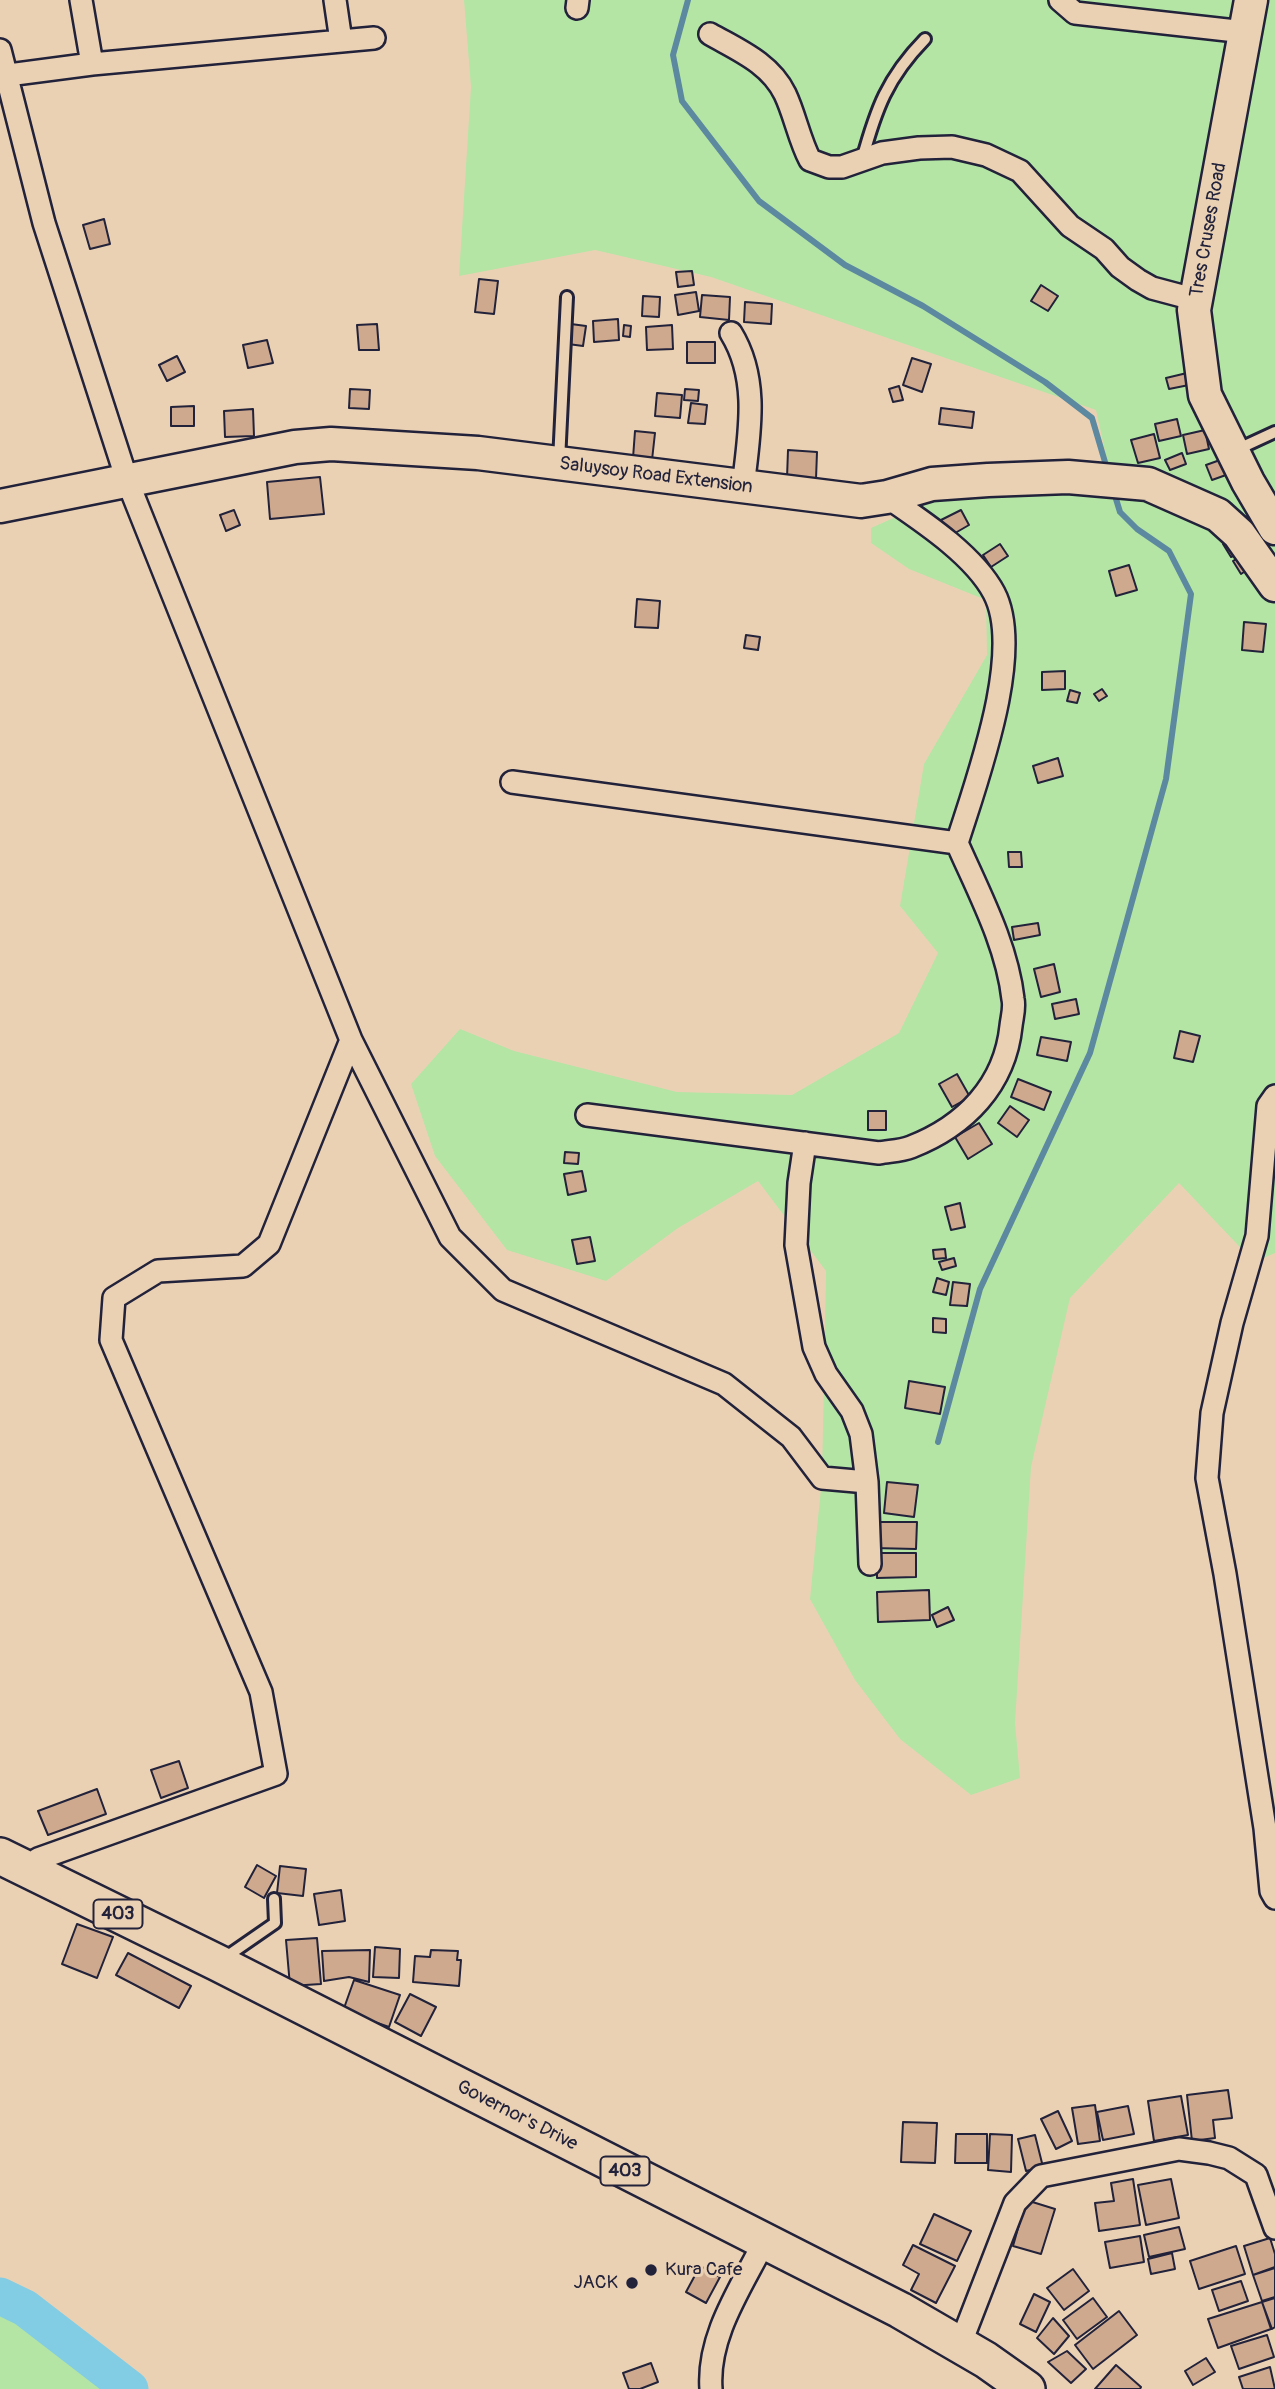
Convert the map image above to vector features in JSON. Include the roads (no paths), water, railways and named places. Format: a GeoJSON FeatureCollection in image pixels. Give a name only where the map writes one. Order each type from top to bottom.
{"type":"FeatureCollection","features":[{"type":"Feature","properties":{"kind":"main road","name":"Tres Cruses Road"},"geometry":{"type":"LineString","coordinates":[[1251,0],[1194,310],[1205,395],[1248,482],[1275,528]]}},
{"type":"Feature","properties":{"kind":"main road","name":"Saluysoy Road Extension"},"geometry":{"type":"LineString","coordinates":[[0,506],[295,447],[331,444],[478,453],[861,500],[887,497],[932,484],[1068,477],[1148,484],[1218,515],[1239,534],[1275,585]]}},
{"type":"Feature","properties":{"kind":"main road","name":"Governor's Drive"},"geometry":{"type":"LineString","coordinates":[[15,1864],[218,1963],[900,2310],[1027,2389]]}},
{"type":"Feature","properties":{"kind":"street"},"geometry":{"type":"LineString","coordinates":[[81,0],[92,65]]}},
{"type":"Feature","properties":{"kind":"street"},"geometry":{"type":"LineString","coordinates":[[335,0],[341,41]]}},
{"type":"Feature","properties":{"kind":"street"},"geometry":{"type":"LineString","coordinates":[[1060,0],[1075,13],[1245,32]]}},
{"type":"Feature","properties":{"kind":"street"},"geometry":{"type":"LineString","coordinates":[[710,34],[757,61],[774,77],[785,94],[800,142],[810,160],[829,167],[842,167],[883,153],[952,147],[986,155],[1020,170],[1070,226],[1104,249],[1120,267],[1152,288],[1196,300]]}},
{"type":"Feature","properties":{"kind":"street"},"geometry":{"type":"LineString","coordinates":[[3,75],[374,38]]}},
{"type":"Feature","properties":{"kind":"street"},"geometry":{"type":"LineString","coordinates":[[0,50],[3,75],[44,223],[127,480],[351,1040],[450,1237],[503,1290],[724,1384],[791,1437],[822,1478],[867,1482]]}},
{"type":"Feature","properties":{"kind":"street"},"geometry":{"type":"LineString","coordinates":[[731,333],[742,350],[749,389],[750,427],[743,487]]}},
{"type":"Feature","properties":{"kind":"street"},"geometry":{"type":"LineString","coordinates":[[587,1115],[879,1153],[909,1148],[940,1132],[972,1109],[994,1083],[1009,1043],[1014,1001],[1000,942],[957,843],[989,738],[1003,662],[1004,624],[994,593],[969,561],[928,525],[887,497]]}},
{"type":"Feature","properties":{"kind":"street"},"geometry":{"type":"LineString","coordinates":[[512,782],[957,843]]}},
{"type":"Feature","properties":{"kind":"street"},"geometry":{"type":"LineString","coordinates":[[15,1864],[276,1774],[261,1692],[111,1340],[114,1298],[158,1271],[243,1266],[270,1244],[351,1040]]}},
{"type":"Feature","properties":{"kind":"street"},"geometry":{"type":"LineString","coordinates":[[1275,1096],[1268,1106],[1257,1236],[1232,1323],[1212,1413],[1207,1478],[1265,1828],[1271,1891],[1275,1898]]}},
{"type":"Feature","properties":{"kind":"street"},"geometry":{"type":"LineString","coordinates":[[805,1143],[799,1183],[796,1245],[814,1347],[826,1374],[852,1411],[862,1434],[870,1564]]}},
{"type":"Feature","properties":{"kind":"street"},"geometry":{"type":"LineString","coordinates":[[960,2345],[1015,2203],[1041,2176],[1178,2149],[1209,2153],[1229,2158],[1256,2175],[1275,2228]]}},
{"type":"Feature","properties":{"kind":"street"},"geometry":{"type":"LineString","coordinates":[[711,2389],[710,2368],[718,2335],[764,2242]]}},
{"type":"Feature","properties":{"kind":"lane"},"geometry":{"type":"LineString","coordinates":[[862,160],[876,110],[905,59],[925,39]]}},
{"type":"Feature","properties":{"kind":"lane"},"geometry":{"type":"LineString","coordinates":[[559,463],[567,297]]}},
{"type":"Feature","properties":{"kind":"lane"},"geometry":{"type":"LineString","coordinates":[[1233,451],[1275,432]]}},
{"type":"Feature","properties":{"kind":"lane"},"geometry":{"type":"LineString","coordinates":[[218,1963],[275,1923],[274,1899]]}},
{"type":"Feature","properties":{"kind":"waterway"},"geometry":{"type":"LineString","coordinates":[[688,0],[673,55],[682,101],[759,201],[845,265],[923,306],[1045,382],[1092,418],[1105,462]]}},
{"type":"Feature","properties":{"kind":"waterway"},"geometry":{"type":"LineString","coordinates":[[938,1442],[980,1289],[1090,1053],[1166,779],[1191,594],[1169,551],[1137,529],[1120,512],[1116,499]]}},
{"type":"Feature","properties":{"kind":"waterway"},"geometry":{"type":"LineString","coordinates":[[0,2296],[25,2308],[130,2389]]}},
{"type":"Feature","properties":{"kind":"place","name":"Kura Cafe"},"geometry":{"type":"Point","coordinates":[651,2270]}},
{"type":"Feature","properties":{"kind":"place","name":"JACK"},"geometry":{"type":"Point","coordinates":[632,2283]}}]}
